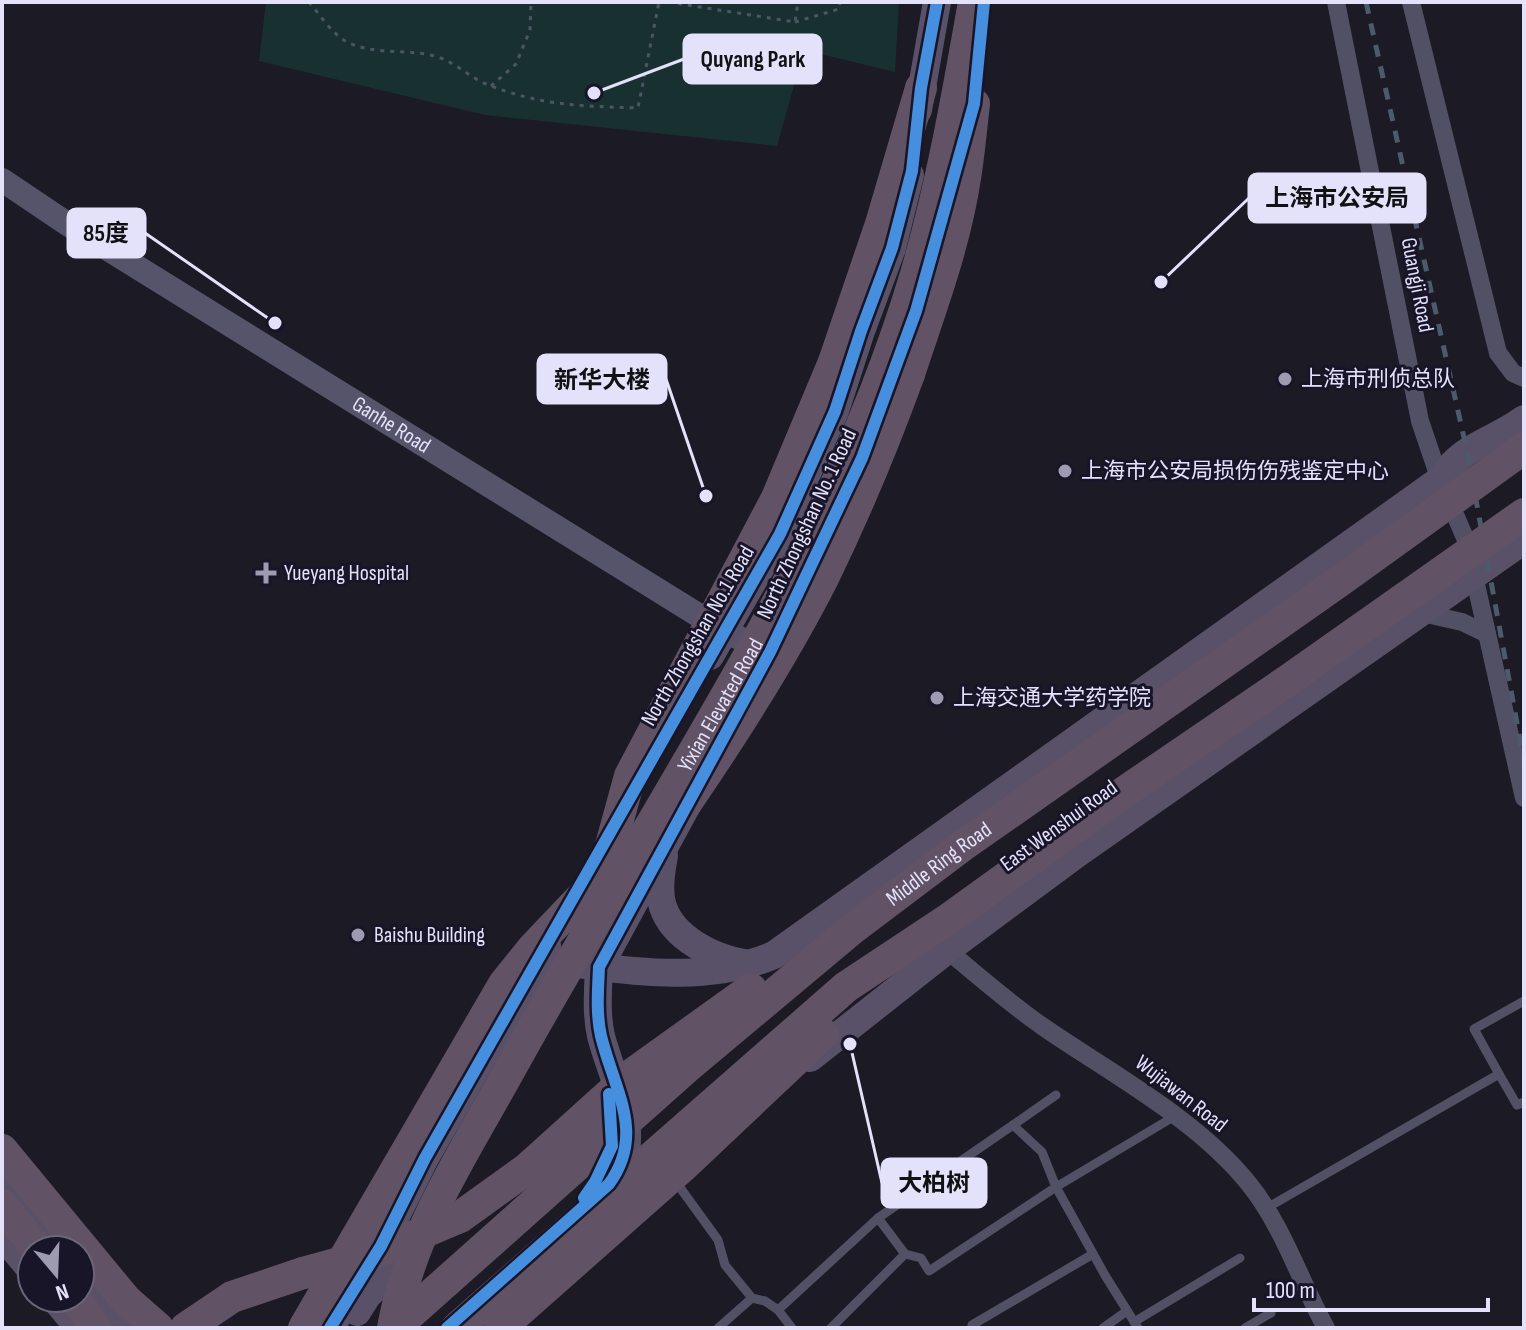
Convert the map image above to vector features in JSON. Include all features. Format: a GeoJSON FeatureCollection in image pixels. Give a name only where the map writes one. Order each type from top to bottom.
{"type":"FeatureCollection","features":[{"type":"Feature","properties":{"kind":"highway","name":"Yixian Elevated Road"},"geometry":{"type":"LineString","coordinates":[[370,1328],[384,1273],[409,1211],[761,591],[801,513],[854,394],[896,275],[920,188],[946,67],[953,2]]}},
{"type":"Feature","properties":{"kind":"highway","name":"Yixian Elevated Road"},"geometry":{"type":"LineString","coordinates":[[393,1328],[406,1275],[426,1221],[758,639],[805,551],[856,439],[889,356],[916,275],[948,147],[974,2]]}},
{"type":"Feature","properties":{"kind":"highway"},"geometry":{"type":"LineString","coordinates":[[304,1328],[504,984],[600,872],[630,776],[777,498],[834,362],[881,224],[921,88]]}},
{"type":"Feature","properties":{"kind":"highway"},"geometry":{"type":"LineString","coordinates":[[555,997],[709,770],[762,686],[830,563],[883,444],[937,292],[965,180],[975,97]]}},
{"type":"Feature","properties":{"kind":"highway","name":"Middle Ring Road"},"geometry":{"type":"LineString","coordinates":[[393,1328],[686,1068],[852,929],[962,846],[1321,595],[1519,432]]}},
{"type":"Feature","properties":{"kind":"highway"},"geometry":{"type":"LineString","coordinates":[[457,1328],[846,987],[950,918],[1126,791],[1524,514]]}},
{"type":"Feature","properties":{"kind":"highway"},"geometry":{"type":"LineString","coordinates":[[186,1328],[212,1309],[262,1285],[372,1254],[460,1217],[528,1168],[631,1075],[714,1014],[962,846]]}},
{"type":"Feature","properties":{"kind":"highway"},"geometry":{"type":"LineString","coordinates":[[500,1328],[682,1167],[950,918]]}},
{"type":"Feature","properties":{"kind":"highway"},"geometry":{"type":"LineString","coordinates":[[2,1150],[126,1300],[158,1328]]}},
{"type":"Feature","properties":{"kind":"highway"},"geometry":{"type":"LineString","coordinates":[[2,1205],[25,1234]]}},
{"type":"Feature","properties":{"kind":"main road"},"geometry":{"type":"LineString","coordinates":[[714,625],[792,436],[870,207],[921,88],[937,2]]}},
{"type":"Feature","properties":{"kind":"main road","name":"North Zhongshan No. 1 Road"},"geometry":{"type":"LineString","coordinates":[[777,656],[862,458],[916,311],[975,97],[984,2]]}},
{"type":"Feature","properties":{"kind":"main road","name":"East Wenshui Road"},"geometry":{"type":"LineString","coordinates":[[752,963],[791,945],[1440,480],[1451,463],[1489,437],[1519,432]]}},
{"type":"Feature","properties":{"kind":"main road","name":"East Wenshui Road"},"geometry":{"type":"LineString","coordinates":[[631,1197],[749,1063],[807,1014],[1461,528],[1524,466]]}},
{"type":"Feature","properties":{"kind":"main road","name":"East Wenshui Road"},"geometry":{"type":"LineString","coordinates":[[548,956],[599,967],[709,972],[811,955],[840,945],[1020,818],[1322,613],[1461,528],[1524,499]]}},
{"type":"Feature","properties":{"kind":"main road","name":"East Wenshui Road"},"geometry":{"type":"LineString","coordinates":[[484,1328],[631,1197],[947,950],[1078,853],[1524,540]]}},
{"type":"Feature","properties":{"kind":"main road","name":"North Zhongshan No.1 Road"},"geometry":{"type":"LineString","coordinates":[[330,1328],[381,1246],[425,1158],[548,956],[703,669],[714,625]]}},
{"type":"Feature","properties":{"kind":"main road"},"geometry":{"type":"LineString","coordinates":[[568,1221],[595,1182],[612,1146],[597,999],[599,967],[746,696],[777,656]]}},
{"type":"Feature","properties":{"kind":"main road"},"geometry":{"type":"LineString","coordinates":[[1129,702],[1199,697]]}},
{"type":"Feature","properties":{"kind":"main road"},"geometry":{"type":"LineString","coordinates":[[666,844],[661,867],[661,892],[669,919],[711,954],[727,961],[752,963]]}},
{"type":"Feature","properties":{"kind":"main road"},"geometry":{"type":"LineString","coordinates":[[548,956],[555,997],[599,967]]}},
{"type":"Feature","properties":{"kind":"main road","name":"North Zhongshan No.1 Road"},"geometry":{"type":"LineString","coordinates":[[347,1328],[367,1296],[414,1253],[555,997]]}},
{"type":"Feature","properties":{"kind":"main road"},"geometry":{"type":"LineString","coordinates":[[547,1271],[622,1167],[627,1149],[628,1134],[622,1103],[600,1033]]}},
{"type":"Feature","properties":{"kind":"main road"},"geometry":{"type":"LineString","coordinates":[[296,1328],[370,1210],[425,1158]]}},
{"type":"Feature","properties":{"kind":"main road"},"geometry":{"type":"LineString","coordinates":[[447,1328],[609,1184],[622,1167]]}},
{"type":"Feature","properties":{"kind":"main road"},"geometry":{"type":"LineString","coordinates":[[2,1178],[47,1234]]}},
{"type":"Feature","properties":{"kind":"main road"},"geometry":{"type":"LineString","coordinates":[[336,1265],[397,1211]]}},
{"type":"Feature","properties":{"kind":"main road"},"geometry":{"type":"LineString","coordinates":[[2,1235],[16,1252]]}},
{"type":"Feature","properties":{"kind":"main road","name":"North Zhongshan No.1 Road"},"geometry":{"type":"LineString","coordinates":[[367,1296],[381,1246]]}},
{"type":"Feature","properties":{"kind":"main road"},"geometry":{"type":"LineString","coordinates":[[370,1328],[414,1253]]}},
{"type":"Feature","properties":{"kind":"main road"},"geometry":{"type":"LineString","coordinates":[[96,1286],[136,1328]]}},
{"type":"Feature","properties":{"kind":"main road"},"geometry":{"type":"LineString","coordinates":[[96,1293],[123,1328]]}},
{"type":"Feature","properties":{"kind":"street","name":"Guangji Road"},"geometry":{"type":"LineString","coordinates":[[1336,2],[1420,421],[1440,480],[1461,528]]}},
{"type":"Feature","properties":{"kind":"street"},"geometry":{"type":"LineString","coordinates":[[1411,2],[1498,353],[1513,373],[1524,378]]}},
{"type":"Feature","properties":{"kind":"street","name":"Ganhe Road"},"geometry":{"type":"LineString","coordinates":[[2,180],[106,248],[714,625],[777,656]]}},
{"type":"Feature","properties":{"kind":"street"},"geometry":{"type":"LineString","coordinates":[[1461,528],[1475,576],[1524,798]]}},
{"type":"Feature","properties":{"kind":"street"},"geometry":{"type":"LineString","coordinates":[[1422,613],[1462,622],[1487,634]]}},
{"type":"Feature","properties":{"kind":"street","name":"Wujiawan Road"},"geometry":{"type":"LineString","coordinates":[[947,950],[1040,1025],[1156,1101],[1211,1146],[1249,1184],[1265,1209],[1326,1328]]}},
{"type":"Feature","properties":{"kind":"lane"},"geometry":{"type":"LineString","coordinates":[[1524,1001],[1474,1029],[1517,1105],[1524,1102]]}},
{"type":"Feature","properties":{"kind":"lane"},"geometry":{"type":"LineString","coordinates":[[1265,1209],[1499,1074]]}},
{"type":"Feature","properties":{"kind":"lane"},"geometry":{"type":"LineString","coordinates":[[778,1310],[878,1218],[1056,1095]]}},
{"type":"Feature","properties":{"kind":"lane"},"geometry":{"type":"LineString","coordinates":[[878,1218],[905,1254],[921,1258],[929,1271],[1056,1187],[1175,1116]]}},
{"type":"Feature","properties":{"kind":"lane"},"geometry":{"type":"LineString","coordinates":[[1013,1125],[1042,1152],[1056,1187],[1136,1325],[1240,1258]]}},
{"type":"Feature","properties":{"kind":"lane"},"geometry":{"type":"LineString","coordinates":[[667,1169],[718,1240],[725,1265],[752,1298],[765,1301],[778,1310],[792,1328]]}},
{"type":"Feature","properties":{"kind":"lane"},"geometry":{"type":"LineString","coordinates":[[831,1328],[905,1254]]}},
{"type":"Feature","properties":{"kind":"lane"},"geometry":{"type":"LineString","coordinates":[[972,1325],[1093,1254]]}},
{"type":"Feature","properties":{"kind":"lane"},"geometry":{"type":"LineString","coordinates":[[718,1328],[752,1298]]}},
{"type":"Feature","properties":{"kind":"lane"},"geometry":{"type":"LineString","coordinates":[[1103,1328],[1127,1311]]}},
{"type":"Feature","properties":{"kind":"lane"},"geometry":{"type":"LineString","coordinates":[[1245,1328],[1271,1313]]}},
{"type":"Feature","properties":{"kind":"path"},"geometry":{"type":"LineString","coordinates":[[309,2],[346,41],[378,51],[402,50],[436,57],[491,86],[558,105],[638,108],[659,2]]}},
{"type":"Feature","properties":{"kind":"path"},"geometry":{"type":"LineString","coordinates":[[491,86],[516,64],[530,30],[531,2]]}},
{"type":"Feature","properties":{"kind":"path"},"geometry":{"type":"LineString","coordinates":[[668,2],[795,22],[839,9],[840,2]]}},
{"type":"Feature","properties":{"kind":"path"},"geometry":{"type":"LineString","coordinates":[[727,12],[728,2]]}},
{"type":"Feature","properties":{"kind":"path"},"geometry":{"type":"LineString","coordinates":[[795,22],[798,2]]}},
{"type":"Feature","properties":{"kind":"green space"},"geometry":{"type":"Polygon","coordinates":[[[266,2],[899,2],[895,72],[804,50],[777,146],[485,115],[259,61],[266,2]]]}},
{"type":"Feature","properties":{"kind":"railway"},"geometry":{"type":"LineString","coordinates":[[1366,2],[1467,451],[1524,761]]}},
{"type":"Feature","properties":{"kind":"cycle path"},"geometry":{"type":"LineString","coordinates":[[330,1328],[381,1246],[425,1158],[780,534],[835,411],[892,248],[912,171],[921,88],[937,2]]}},
{"type":"Feature","properties":{"kind":"cycle path"},"geometry":{"type":"LineString","coordinates":[[447,1328],[609,1184],[620,1165],[626,1129],[624,1111],[599,1028],[599,967],[770,652],[862,458],[916,311],[974,104],[984,2]]}},
{"type":"Feature","properties":{"kind":"cycle path"},"geometry":{"type":"LineString","coordinates":[[584,1198],[612,1146],[609,1094]]}},
{"type":"Feature","properties":{"kind":"place","name":"Quyang Park"},"geometry":{"type":"Point","coordinates":[594,93]}},
{"type":"Feature","properties":{"kind":"place","name":"上海市公安局"},"geometry":{"type":"Point","coordinates":[1161,282]}},
{"type":"Feature","properties":{"kind":"place","name":"85度"},"geometry":{"type":"Point","coordinates":[275,323]}},
{"type":"Feature","properties":{"kind":"place","name":"上海市刑侦总队"},"geometry":{"type":"Point","coordinates":[1285,379]}},
{"type":"Feature","properties":{"kind":"place","name":"上海市公安局损伤伤残鉴定中心"},"geometry":{"type":"Point","coordinates":[1065,471]}},
{"type":"Feature","properties":{"kind":"place","name":"新华大楼"},"geometry":{"type":"Point","coordinates":[706,496]}},
{"type":"Feature","properties":{"kind":"place","name":"Yueyang Hospital"},"geometry":{"type":"Point","coordinates":[266,573]}},
{"type":"Feature","properties":{"kind":"place","name":"上海交通大学药学院"},"geometry":{"type":"Point","coordinates":[937,698]}},
{"type":"Feature","properties":{"kind":"place","name":"Baishu Building"},"geometry":{"type":"Point","coordinates":[358,935]}},
{"type":"Feature","properties":{"kind":"place","name":"大柏树"},"geometry":{"type":"Point","coordinates":[850,1044]}}]}
